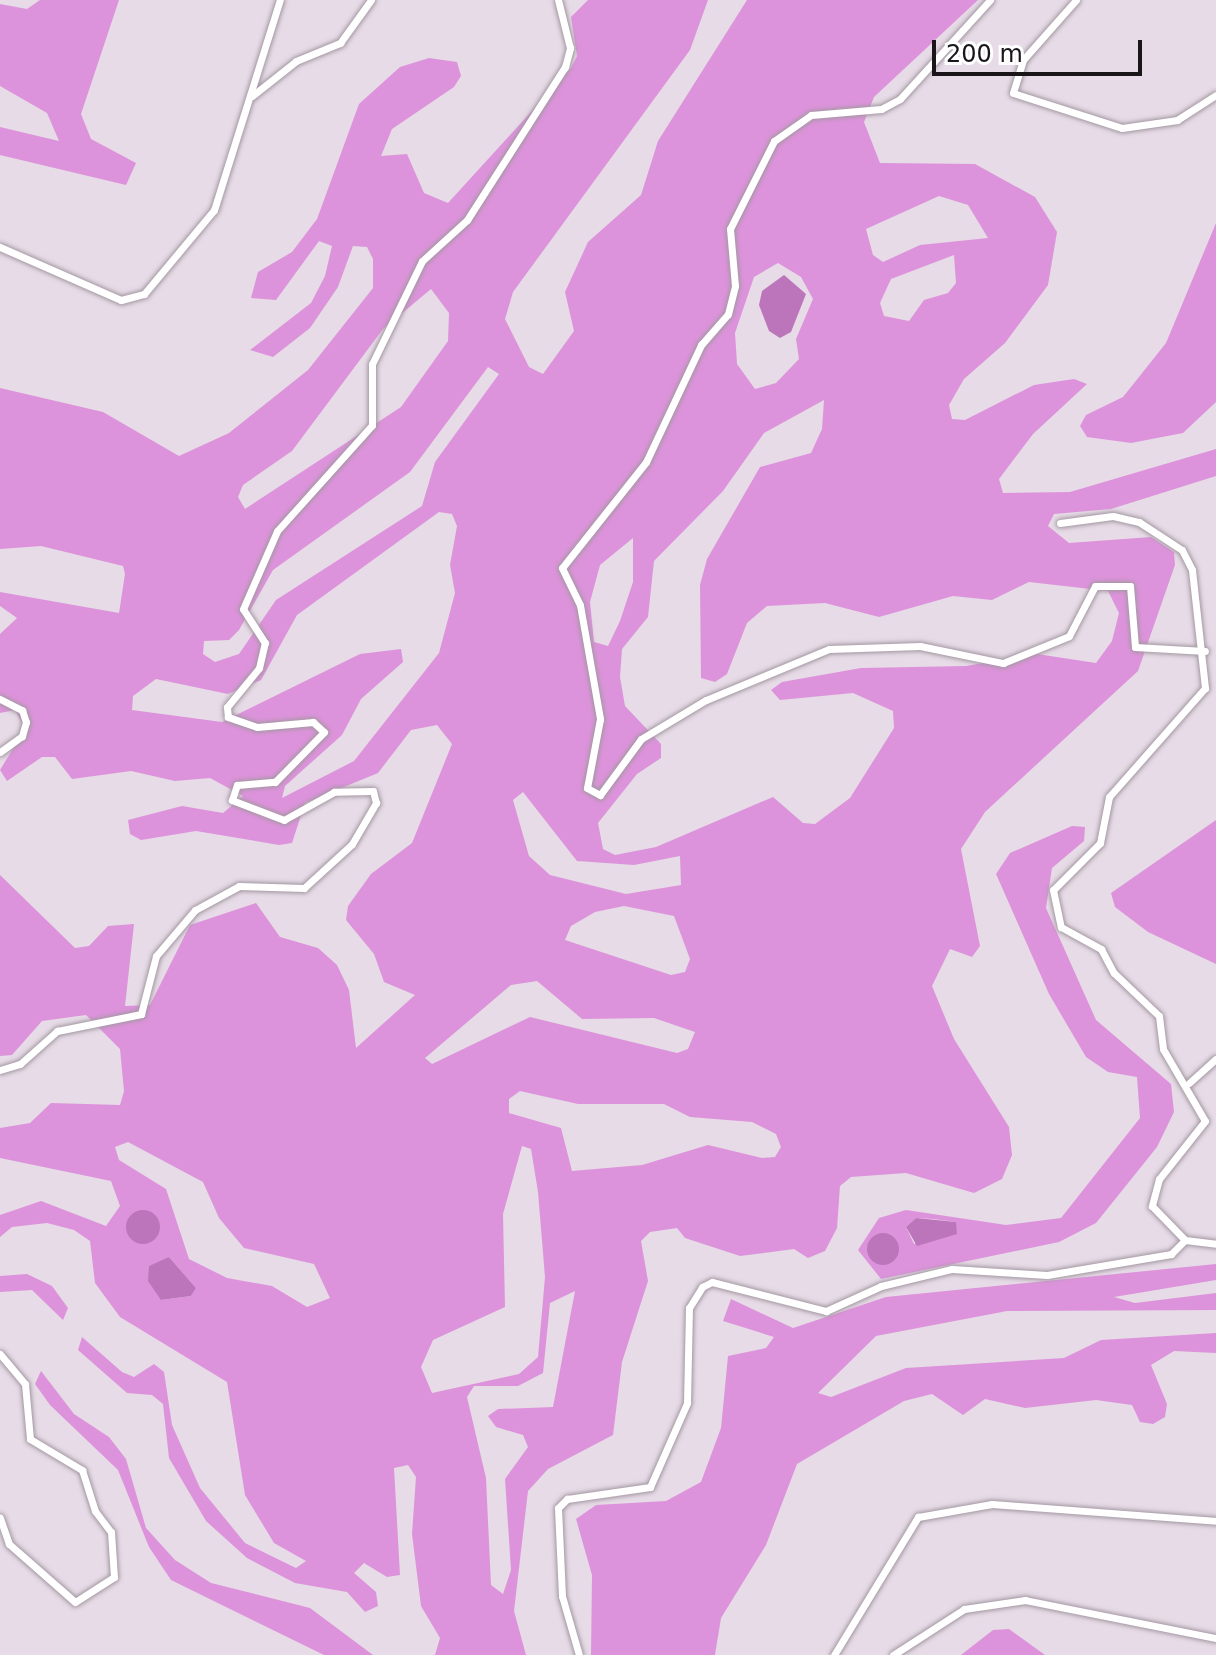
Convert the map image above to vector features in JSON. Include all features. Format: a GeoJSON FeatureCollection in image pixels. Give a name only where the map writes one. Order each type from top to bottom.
{"type":"FeatureCollection","features":[{"type":"Feature","properties":{"kind":"street"},"geometry":{"type":"LineString","coordinates":[[0,247],[121,300],[144,294],[214,210],[280,0]]}},
{"type":"Feature","properties":{"kind":"street"},"geometry":{"type":"LineString","coordinates":[[252,96],[296,61],[340,43],[371,0]]}},
{"type":"Feature","properties":{"kind":"street"},"geometry":{"type":"LineString","coordinates":[[0,1070],[20,1064],[57,1031],[141,1014],[156,956],[195,910],[239,886],[304,888],[352,844],[376,803],[373,791],[334,792],[284,820],[232,800],[237,785],[275,782],[324,732],[313,722],[257,727],[228,717],[227,707],[259,668],[265,643],[243,609],[277,531],[372,425],[372,364],[422,261],[467,220],[565,67],[570,48],[558,0]]}},
{"type":"Feature","properties":{"kind":"street"},"geometry":{"type":"LineString","coordinates":[[990,0],[900,99],[881,109],[811,115],[774,141],[730,229],[735,286],[728,314],[701,345],[646,462],[562,568],[580,605],[600,719],[587,788],[600,795],[641,739],[706,700],[829,649],[920,646],[1003,663],[1069,636],[1095,586],[1124,584],[1134,592],[1135,647],[1205,651]]}},
{"type":"Feature","properties":{"kind":"street"},"geometry":{"type":"LineString","coordinates":[[1076,0],[1023,60],[1013,93],[1122,128],[1177,120],[1216,95]]}},
{"type":"Feature","properties":{"kind":"street"},"geometry":{"type":"LineString","coordinates":[[1060,523],[1126,518],[1182,550],[1205,651],[1200,700],[1109,797],[1100,843],[1053,890],[1061,927],[1101,949],[1114,973],[1159,1016],[1163,1049],[1189,1083],[1205,1121],[1151,1199],[1185,1240],[1216,1244]]}},
{"type":"Feature","properties":{"kind":"street"},"geometry":{"type":"LineString","coordinates":[[0,699],[22,710],[26,722],[22,736],[0,752]]}},
{"type":"Feature","properties":{"kind":"street"},"geometry":{"type":"LineString","coordinates":[[1189,1083],[1216,1059]]}},
{"type":"Feature","properties":{"kind":"street"},"geometry":{"type":"LineString","coordinates":[[579,1655],[562,1596],[558,1508],[567,1499],[650,1487],[687,1403],[689,1308],[702,1287],[712,1282],[826,1311],[881,1286],[952,1269],[1047,1275],[1171,1254],[1185,1240]]}},
{"type":"Feature","properties":{"kind":"street"},"geometry":{"type":"LineString","coordinates":[[0,1354],[25,1384],[30,1439],[82,1470],[111,1532],[114,1577],[75,1602],[9,1544],[0,1518]]}},
{"type":"Feature","properties":{"kind":"street"},"geometry":{"type":"LineString","coordinates":[[834,1655],[918,1517],[992,1504],[1216,1521]]}},
{"type":"Feature","properties":{"kind":"street"},"geometry":{"type":"LineString","coordinates":[[893,1655],[964,1609],[1025,1600],[1216,1638]]}},
{"type":"Feature","properties":{"kind":"shaded area"},"geometry":{"type":"Polygon","coordinates":[[[40,0],[119,0],[81,114],[91,139],[136,163],[126,185],[0,155],[0,127],[59,141],[47,113],[0,86],[0,4],[27,9],[40,0]]]}},
{"type":"Feature","properties":{"kind":"shaded area"},"geometry":{"type":"Polygon","coordinates":[[[588,0],[708,0],[690,50],[513,292],[505,319],[529,367],[543,374],[574,331],[565,292],[588,242],[641,195],[658,141],[747,0],[978,0],[874,97],[864,122],[880,163],[975,164],[1035,197],[1057,232],[1048,285],[1005,343],[964,379],[949,405],[952,419],[965,420],[1034,385],[1074,379],[1087,384],[1033,434],[999,479],[1003,493],[1070,492],[1216,449],[1216,476],[1111,509],[1054,514],[1048,526],[1069,543],[1151,537],[1174,552],[1175,565],[1138,671],[985,812],[961,849],[980,946],[972,957],[950,949],[932,986],[954,1039],[1009,1127],[1012,1155],[1002,1179],[974,1193],[906,1173],[851,1177],[840,1186],[837,1228],[825,1251],[808,1258],[794,1249],[740,1256],[685,1238],[677,1228],[650,1232],[641,1241],[648,1281],[622,1362],[613,1435],[548,1469],[528,1491],[514,1611],[526,1655],[435,1655],[440,1638],[421,1606],[412,1534],[416,1477],[408,1465],[394,1468],[400,1575],[387,1577],[364,1563],[354,1573],[376,1592],[378,1606],[365,1612],[347,1592],[295,1583],[247,1558],[206,1521],[169,1458],[163,1404],[152,1395],[127,1393],[78,1350],[82,1337],[122,1372],[134,1377],[154,1364],[164,1372],[172,1425],[200,1488],[245,1543],[296,1568],[306,1561],[274,1543],[245,1495],[227,1382],[120,1317],[95,1283],[90,1241],[74,1230],[47,1223],[12,1227],[0,1237],[0,1215],[41,1201],[106,1226],[120,1206],[111,1181],[0,1158],[0,1128],[30,1123],[51,1103],[120,1105],[124,1091],[120,1049],[86,1015],[42,1021],[12,1055],[0,1056],[0,875],[75,948],[89,946],[108,926],[134,924],[125,1006],[150,1005],[190,925],[256,903],[280,937],[318,948],[337,965],[349,990],[356,1048],[415,995],[384,982],[374,954],[346,920],[348,906],[371,874],[412,843],[452,744],[437,725],[411,730],[378,773],[305,803],[292,843],[279,845],[196,831],[141,840],[130,834],[128,820],[182,806],[223,813],[243,796],[210,778],[175,781],[131,771],[72,779],[55,757],[42,757],[7,781],[0,770],[25,729],[15,710],[0,713],[0,634],[17,618],[0,606],[0,592],[119,613],[125,574],[123,566],[41,546],[0,549],[0,388],[103,412],[179,456],[229,433],[308,370],[373,288],[373,259],[367,247],[353,246],[338,287],[310,328],[273,357],[250,350],[311,303],[325,276],[332,246],[319,241],[276,300],[251,298],[258,272],[292,252],[317,219],[359,104],[400,67],[429,58],[457,62],[461,76],[454,87],[392,129],[381,156],[407,154],[424,193],[448,203],[571,68],[577,56],[571,17],[588,0]],[[939,196],[866,229],[873,255],[883,262],[920,245],[988,238],[968,205],[939,196]],[[954,255],[891,279],[880,303],[884,316],[909,321],[924,300],[948,293],[956,283],[954,255]],[[778,263],[754,277],[735,333],[737,364],[755,389],[776,383],[799,359],[796,339],[813,299],[801,277],[778,263]],[[431,289],[383,329],[292,451],[243,485],[238,497],[245,509],[401,407],[448,341],[449,313],[431,289]],[[488,367],[410,472],[273,570],[239,630],[229,640],[204,641],[203,654],[215,662],[239,654],[276,600],[422,506],[435,462],[499,374],[488,367]],[[824,400],[764,433],[723,491],[654,561],[648,617],[622,649],[620,677],[625,706],[661,744],[661,758],[637,774],[598,823],[603,849],[615,855],[656,847],[773,797],[803,823],[815,824],[850,798],[894,728],[893,711],[853,693],[780,700],[771,690],[782,682],[861,668],[966,666],[1037,654],[1096,663],[1112,641],[1119,613],[1108,591],[1029,582],[992,600],[953,596],[879,617],[825,603],[767,606],[747,623],[727,674],[715,682],[701,678],[700,585],[707,559],[760,467],[811,453],[822,429],[824,400]],[[439,512],[297,615],[261,680],[228,694],[156,679],[133,696],[132,710],[222,722],[360,654],[401,649],[403,662],[361,699],[342,735],[285,786],[282,798],[354,761],[439,653],[455,593],[450,565],[457,526],[452,514],[439,512]],[[633,538],[600,565],[590,602],[594,642],[608,646],[620,621],[633,582],[633,538]],[[523,792],[513,800],[529,856],[550,875],[626,894],[681,885],[680,856],[634,865],[577,861],[523,792]],[[624,906],[595,912],[571,926],[565,940],[671,975],[685,972],[690,959],[674,916],[624,906]],[[537,981],[511,985],[425,1058],[432,1064],[530,1017],[677,1053],[688,1049],[695,1032],[654,1018],[582,1019],[537,981]],[[520,1091],[509,1099],[509,1113],[561,1128],[572,1171],[642,1165],[708,1145],[762,1158],[775,1157],[781,1147],[776,1134],[752,1122],[690,1117],[664,1104],[578,1104],[520,1091]],[[128,1142],[115,1147],[119,1160],[166,1189],[189,1259],[227,1278],[272,1286],[307,1307],[330,1298],[314,1264],[244,1248],[219,1218],[203,1182],[128,1142]],[[522,1146],[503,1214],[505,1307],[433,1340],[421,1367],[432,1393],[519,1374],[538,1357],[545,1277],[531,1149],[522,1146]],[[169,1257],[161,1300],[191,1296],[196,1288],[169,1257]],[[575,1291],[550,1303],[543,1373],[518,1386],[474,1386],[467,1397],[486,1478],[491,1585],[503,1594],[511,1570],[505,1479],[528,1447],[523,1435],[496,1427],[488,1416],[498,1409],[553,1407],[575,1291]]]}},
{"type":"Feature","properties":{"kind":"shaded area"},"geometry":{"type":"Polygon","coordinates":[[[1216,223],[1216,402],[1183,433],[1131,443],[1087,437],[1080,426],[1086,415],[1123,397],[1166,343],[1216,223]]]}},
{"type":"Feature","properties":{"kind":"shaded area"},"geometry":{"type":"Polygon","coordinates":[[[784,275],[806,294],[791,332],[780,338],[769,331],[759,305],[762,291],[784,275]]]}},
{"type":"Feature","properties":{"kind":"shaded area"},"geometry":{"type":"Polygon","coordinates":[[[1216,820],[1216,964],[1148,932],[1115,907],[1111,893],[1216,820]]]}},
{"type":"Feature","properties":{"kind":"shaded area"},"geometry":{"type":"Polygon","coordinates":[[[1072,826],[1085,827],[1084,841],[1052,868],[1046,908],[1096,1020],[1171,1084],[1174,1112],[1157,1147],[1096,1223],[1059,1242],[881,1279],[858,1250],[879,1218],[906,1210],[1006,1225],[1061,1218],[1140,1118],[1137,1077],[1108,1072],[1086,1057],[1049,994],[996,874],[1010,853],[1072,826]],[[916,1218],[906,1227],[914,1244],[956,1222],[916,1218]]]}},
{"type":"Feature","properties":{"kind":"shaded area"},"geometry":{"type":"Polygon","coordinates":[[[143,1210],[155,1215],[160,1227],[155,1239],[143,1244],[131,1239],[126,1227],[131,1215],[143,1210]]]}},
{"type":"Feature","properties":{"kind":"shaded area"},"geometry":{"type":"Polygon","coordinates":[[[916,1218],[956,1222],[957,1234],[917,1246],[906,1227],[916,1218]]]}},
{"type":"Feature","properties":{"kind":"shaded area"},"geometry":{"type":"Polygon","coordinates":[[[883,1233],[895,1237],[899,1249],[895,1261],[883,1265],[871,1261],[867,1249],[871,1237],[883,1233]]]}},
{"type":"Feature","properties":{"kind":"shaded area"},"geometry":{"type":"Polygon","coordinates":[[[169,1257],[196,1288],[191,1296],[161,1300],[148,1281],[149,1266],[169,1257]]]}},
{"type":"Feature","properties":{"kind":"shaded area"},"geometry":{"type":"Polygon","coordinates":[[[1216,1264],[1216,1280],[1114,1297],[1135,1303],[1216,1293],[1216,1310],[1007,1311],[876,1336],[818,1393],[831,1397],[906,1368],[1064,1358],[1101,1340],[1216,1333],[1216,1353],[1174,1351],[1151,1365],[1167,1404],[1165,1417],[1153,1424],[1140,1422],[1132,1405],[1096,1400],[1025,1408],[985,1399],[963,1415],[932,1394],[904,1401],[797,1464],[766,1545],[721,1618],[715,1655],[591,1655],[592,1575],[576,1519],[596,1505],[666,1501],[701,1482],[721,1428],[728,1356],[766,1348],[774,1337],[723,1321],[731,1299],[793,1328],[886,1297],[1216,1264]]]}},
{"type":"Feature","properties":{"kind":"shaded area"},"geometry":{"type":"Polygon","coordinates":[[[27,1274],[52,1286],[68,1308],[63,1320],[32,1290],[0,1292],[0,1276],[27,1274]]]}},
{"type":"Feature","properties":{"kind":"shaded area"},"geometry":{"type":"Polygon","coordinates":[[[41,1371],[74,1414],[109,1437],[126,1459],[146,1528],[175,1560],[211,1583],[310,1608],[373,1655],[324,1655],[171,1580],[149,1547],[118,1470],[50,1405],[35,1384],[41,1371]]]}},
{"type":"Feature","properties":{"kind":"shaded area"},"geometry":{"type":"Polygon","coordinates":[[[1009,1629],[1045,1655],[961,1655],[993,1630],[1009,1629]]]}}]}
